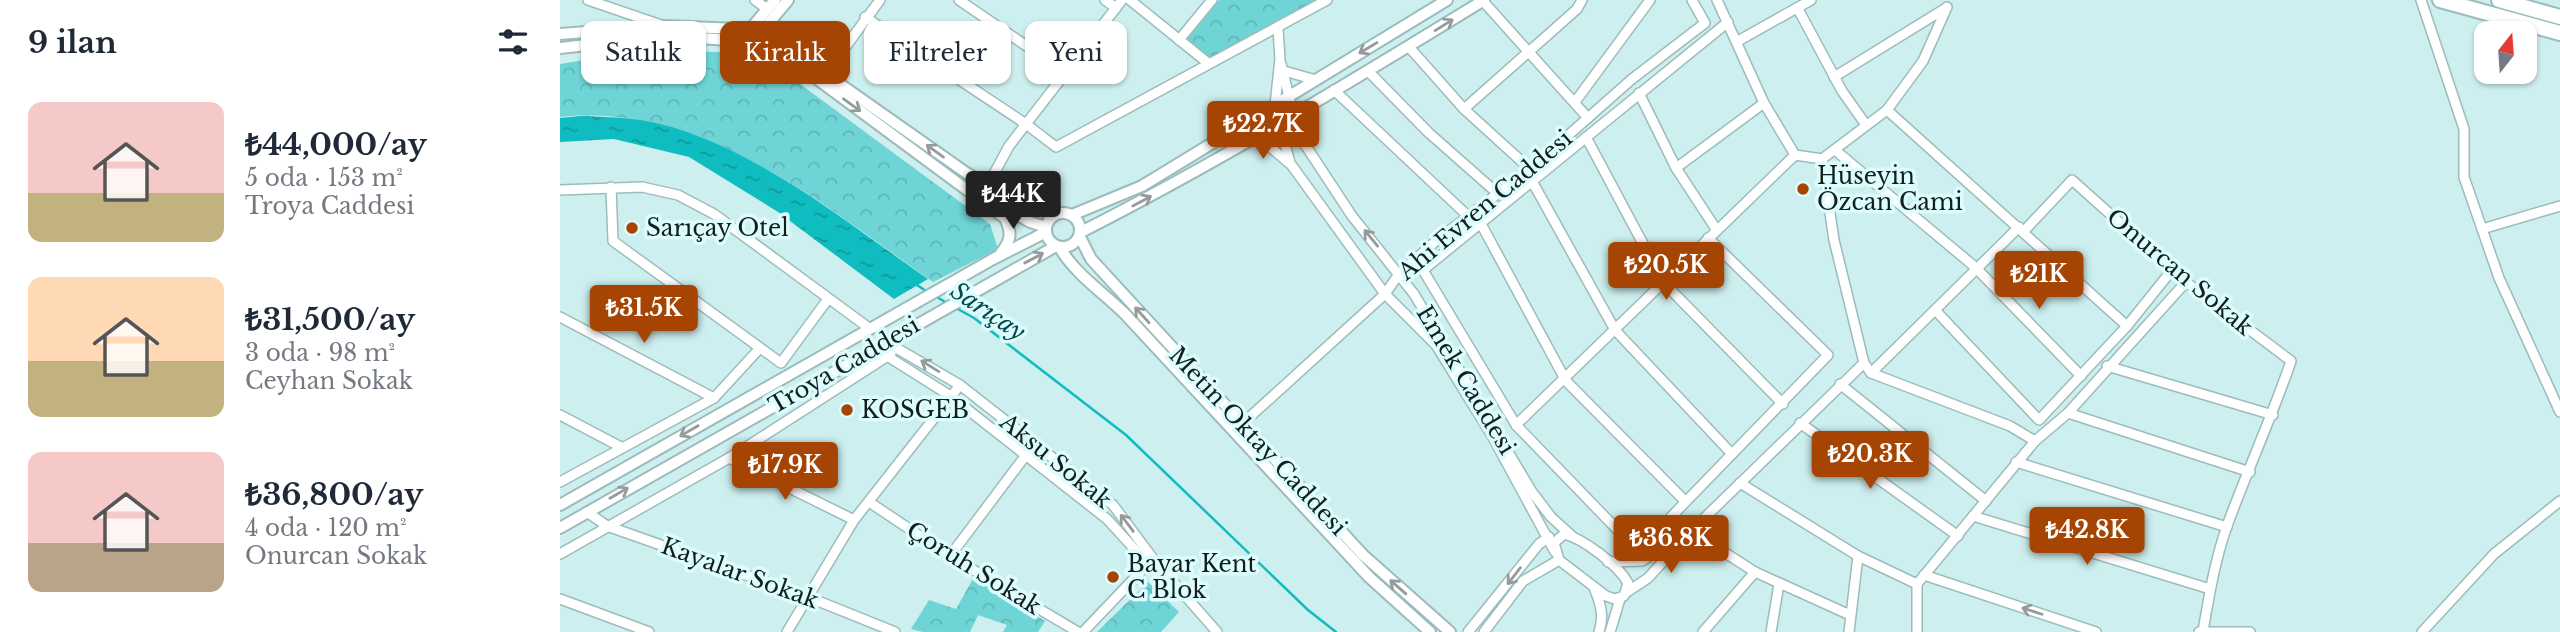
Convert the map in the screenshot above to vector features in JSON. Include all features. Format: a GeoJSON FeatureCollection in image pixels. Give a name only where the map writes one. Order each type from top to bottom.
{"type":"FeatureCollection","features":[{"type":"Feature","properties":{"kind":"highway"},"geometry":{"type":"LineString","coordinates":[[2440,0],[2542,20],[2560,17]]}},
{"type":"Feature","properties":{"kind":"highway"},"geometry":{"type":"LineString","coordinates":[[2499,0],[2542,20],[2560,33]]}},
{"type":"Feature","properties":{"kind":"main road"},"geometry":{"type":"LineString","coordinates":[[770,21],[788,0]]}},
{"type":"Feature","properties":{"kind":"main road"},"geometry":{"type":"LineString","coordinates":[[1046,230],[1052,218],[1142,186],[1447,0]]}},
{"type":"Feature","properties":{"kind":"main road"},"geometry":{"type":"LineString","coordinates":[[957,182],[1046,230],[1058,247],[1074,244],[1080,234],[1149,198],[1307,107],[1484,0]]}},
{"type":"Feature","properties":{"kind":"main road"},"geometry":{"type":"LineString","coordinates":[[754,21],[771,5]]}},
{"type":"Feature","properties":{"kind":"main road"},"geometry":{"type":"LineString","coordinates":[[560,34],[581,32]]}},
{"type":"Feature","properties":{"kind":"main road"},"geometry":{"type":"LineString","coordinates":[[560,48],[667,36],[720,39]]}},
{"type":"Feature","properties":{"kind":"main road"},"geometry":{"type":"LineString","coordinates":[[824,84],[1005,218],[1010,228],[1009,243],[993,259]]}},
{"type":"Feature","properties":{"kind":"main road"},"geometry":{"type":"LineString","coordinates":[[843,84],[948,161],[988,185],[1041,209],[1066,214],[1079,222],[1080,234]]}},
{"type":"Feature","properties":{"kind":"main road","name":"Troya Caddesi"},"geometry":{"type":"LineString","coordinates":[[560,505],[1046,230]]}},
{"type":"Feature","properties":{"kind":"main road","name":"Metin Oktay Caddesi"},"geometry":{"type":"LineString","coordinates":[[1080,234],[1091,259],[1363,555],[1450,632]]}},
{"type":"Feature","properties":{"kind":"main road","name":"Metin Oktay Caddesi"},"geometry":{"type":"LineString","coordinates":[[1058,247],[1071,267],[1126,315],[1368,577],[1430,632]]}},
{"type":"Feature","properties":{"kind":"main road","name":"Troya Caddesi"},"geometry":{"type":"LineString","coordinates":[[560,528],[891,337],[1012,269],[1058,247]]}},
{"type":"Feature","properties":{"kind":"street"},"geometry":{"type":"LineString","coordinates":[[588,0],[649,21]]}},
{"type":"Feature","properties":{"kind":"street"},"geometry":{"type":"LineString","coordinates":[[755,0],[771,5]]}},
{"type":"Feature","properties":{"kind":"street"},"geometry":{"type":"LineString","coordinates":[[850,39],[880,0]]}},
{"type":"Feature","properties":{"kind":"street"},"geometry":{"type":"LineString","coordinates":[[959,0],[1025,45]]}},
{"type":"Feature","properties":{"kind":"street"},"geometry":{"type":"LineString","coordinates":[[1105,0],[1119,4],[1106,21]]}},
{"type":"Feature","properties":{"kind":"street"},"geometry":{"type":"LineString","coordinates":[[1130,0],[1208,63]]}},
{"type":"Feature","properties":{"kind":"street"},"geometry":{"type":"LineString","coordinates":[[1179,40],[1212,0]]}},
{"type":"Feature","properties":{"kind":"street"},"geometry":{"type":"LineString","coordinates":[[865,17],[1026,124],[1056,147],[1208,63],[1278,29],[1327,0]]}},
{"type":"Feature","properties":{"kind":"street"},"geometry":{"type":"LineString","coordinates":[[1484,0],[1588,118]]}},
{"type":"Feature","properties":{"kind":"street"},"geometry":{"type":"LineString","coordinates":[[1464,109],[1531,52],[1577,9],[1582,0]]}},
{"type":"Feature","properties":{"kind":"street"},"geometry":{"type":"LineString","coordinates":[[1575,102],[1650,0]]}},
{"type":"Feature","properties":{"kind":"street","name":"Ahi Evren Caddesi"},"geometry":{"type":"LineString","coordinates":[[1242,424],[1385,294],[1399,274],[1705,23],[1692,0]]}},
{"type":"Feature","properties":{"kind":"street"},"geometry":{"type":"LineString","coordinates":[[1717,0],[1764,103],[1795,155]]}},
{"type":"Feature","properties":{"kind":"street"},"geometry":{"type":"LineString","coordinates":[[1738,41],[1811,0]]}},
{"type":"Feature","properties":{"kind":"street"},"geometry":{"type":"LineString","coordinates":[[2421,0],[2457,100],[2464,129],[2464,177],[2499,278],[2559,409]]}},
{"type":"Feature","properties":{"kind":"street"},"geometry":{"type":"LineString","coordinates":[[1795,155],[1822,159],[1887,110],[1923,61],[1947,7],[1834,77]]}},
{"type":"Feature","properties":{"kind":"street"},"geometry":{"type":"LineString","coordinates":[[1798,9],[1834,77],[1866,125]]}},
{"type":"Feature","properties":{"kind":"street"},"geometry":{"type":"LineString","coordinates":[[1708,238],[1828,355],[1638,551],[1516,425],[1423,270],[1728,22]]}},
{"type":"Feature","properties":{"kind":"street"},"geometry":{"type":"LineString","coordinates":[[1278,29],[1280,59]]}},
{"type":"Feature","properties":{"kind":"street"},"geometry":{"type":"LineString","coordinates":[[1409,47],[1464,109],[1530,169]]}},
{"type":"Feature","properties":{"kind":"street","name":"Emek Caddesi"},"geometry":{"type":"LineString","coordinates":[[1280,59],[1292,96],[1293,115],[1302,138],[1352,216],[1399,274],[1452,355],[1532,492],[1569,536],[1607,562],[1626,579],[1624,596],[1606,596],[1557,556],[1521,486],[1436,345],[1385,294],[1290,163],[1275,105],[1280,59]]}},
{"type":"Feature","properties":{"kind":"street"},"geometry":{"type":"LineString","coordinates":[[1284,71],[1316,80]]}},
{"type":"Feature","properties":{"kind":"street"},"geometry":{"type":"LineString","coordinates":[[1368,71],[1429,133],[1497,193]]}},
{"type":"Feature","properties":{"kind":"street"},"geometry":{"type":"LineString","coordinates":[[988,185],[1009,146],[1057,84]]}},
{"type":"Feature","properties":{"kind":"street"},"geometry":{"type":"LineString","coordinates":[[1334,90],[1468,216]]}},
{"type":"Feature","properties":{"kind":"street"},"geometry":{"type":"LineString","coordinates":[[1639,93],[1676,167],[1716,229]]}},
{"type":"Feature","properties":{"kind":"street"},"geometry":{"type":"LineString","coordinates":[[1676,167],[1764,103]]}},
{"type":"Feature","properties":{"kind":"street"},"geometry":{"type":"LineString","coordinates":[[1302,138],[1307,107]]}},
{"type":"Feature","properties":{"kind":"street"},"geometry":{"type":"LineString","coordinates":[[1887,110],[2127,326]]}},
{"type":"Feature","properties":{"kind":"street"},"geometry":{"type":"LineString","coordinates":[[1255,135],[1290,163]]}},
{"type":"Feature","properties":{"kind":"street"},"geometry":{"type":"LineString","coordinates":[[1586,138],[1664,283],[1783,404]]}},
{"type":"Feature","properties":{"kind":"street"},"geometry":{"type":"LineString","coordinates":[[1835,150],[1975,267],[2081,376]]}},
{"type":"Feature","properties":{"kind":"street"},"geometry":{"type":"LineString","coordinates":[[1516,425],[1566,381],[1716,229],[1795,155]]}},
{"type":"Feature","properties":{"kind":"street"},"geometry":{"type":"LineString","coordinates":[[1822,159],[1834,240],[1864,363],[1871,373],[2010,426],[2035,441]]}},
{"type":"Feature","properties":{"kind":"street","name":"Onurcan Sokak"},"geometry":{"type":"LineString","coordinates":[[2022,229],[2072,180],[2186,282],[2291,361],[2273,415]]}},
{"type":"Feature","properties":{"kind":"street"},"geometry":{"type":"LineString","coordinates":[[1533,183],[1615,330],[1732,454]]}},
{"type":"Feature","properties":{"kind":"street"},"geometry":{"type":"LineString","coordinates":[[560,190],[611,187],[662,190],[692,201],[828,299],[874,326]]}},
{"type":"Feature","properties":{"kind":"street"},"geometry":{"type":"LineString","coordinates":[[611,187],[613,241],[781,363],[828,299]]}},
{"type":"Feature","properties":{"kind":"street"},"geometry":{"type":"LineString","coordinates":[[2482,229],[2560,206]]}},
{"type":"Feature","properties":{"kind":"street"},"geometry":{"type":"LineString","coordinates":[[1480,222],[1566,381],[1685,501]]}},
{"type":"Feature","properties":{"kind":"street"},"geometry":{"type":"LineString","coordinates":[[1871,373],[1975,267],[2022,229]]}},
{"type":"Feature","properties":{"kind":"street"},"geometry":{"type":"LineString","coordinates":[[1935,310],[2039,420],[2127,326],[2172,270]]}},
{"type":"Feature","properties":{"kind":"street"},"geometry":{"type":"LineString","coordinates":[[1917,632],[1917,584],[1986,501],[2015,461],[2068,412],[2186,282]]}},
{"type":"Feature","properties":{"kind":"street"},"geometry":{"type":"LineString","coordinates":[[560,317],[714,398]]}},
{"type":"Feature","properties":{"kind":"street"},"geometry":{"type":"LineString","coordinates":[[560,554],[729,458],[898,349],[891,337]]}},
{"type":"Feature","properties":{"kind":"street"},"geometry":{"type":"LineString","coordinates":[[560,482],[714,398],[760,348]]}},
{"type":"Feature","properties":{"kind":"street","name":"Aksu Sokak"},"geometry":{"type":"LineString","coordinates":[[898,349],[960,385],[1113,505],[1154,560],[1217,632]]}},
{"type":"Feature","properties":{"kind":"street","name":"Aksu Sokak"},"geometry":{"type":"LineString","coordinates":[[887,356],[949,396],[1107,519],[1148,564],[1081,632]]}},
{"type":"Feature","properties":{"kind":"street"},"geometry":{"type":"LineString","coordinates":[[1610,632],[1624,596],[1648,578],[1691,531],[1864,363]]}},
{"type":"Feature","properties":{"kind":"street"},"geometry":{"type":"LineString","coordinates":[[2107,366],[2273,415],[2227,527],[2200,631],[2250,632]]}},
{"type":"Feature","properties":{"kind":"street"},"geometry":{"type":"LineString","coordinates":[[1840,384],[1986,501]]}},
{"type":"Feature","properties":{"kind":"street"},"geometry":{"type":"LineString","coordinates":[[787,632],[854,520],[960,385]]}},
{"type":"Feature","properties":{"kind":"street"},"geometry":{"type":"LineString","coordinates":[[2068,412],[2250,472]]}},
{"type":"Feature","properties":{"kind":"street"},"geometry":{"type":"LineString","coordinates":[[560,415],[621,447]]}},
{"type":"Feature","properties":{"kind":"street"},"geometry":{"type":"LineString","coordinates":[[1800,423],[1958,536]]}},
{"type":"Feature","properties":{"kind":"street"},"geometry":{"type":"LineString","coordinates":[[950,556],[1035,443]]}},
{"type":"Feature","properties":{"kind":"street"},"geometry":{"type":"LineString","coordinates":[[729,458],[854,520]]}},
{"type":"Feature","properties":{"kind":"street"},"geometry":{"type":"LineString","coordinates":[[2015,461],[2227,527]]}},
{"type":"Feature","properties":{"kind":"street"},"geometry":{"type":"LineString","coordinates":[[1740,483],[1858,556],[1917,584]]}},
{"type":"Feature","properties":{"kind":"street"},"geometry":{"type":"LineString","coordinates":[[2422,632],[2494,554],[2560,501]]}},
{"type":"Feature","properties":{"kind":"street","name":"Çoruh Sokak"},"geometry":{"type":"LineString","coordinates":[[869,502],[950,556],[1081,632]]}},
{"type":"Feature","properties":{"kind":"street","name":"Kayalar Sokak"},"geometry":{"type":"LineString","coordinates":[[587,512],[607,526],[808,597],[895,632]]}},
{"type":"Feature","properties":{"kind":"street"},"geometry":{"type":"LineString","coordinates":[[1973,516],[2210,589]]}},
{"type":"Feature","properties":{"kind":"street"},"geometry":{"type":"LineString","coordinates":[[1607,562],[1618,564],[1642,561],[1678,536],[1691,531]]}},
{"type":"Feature","properties":{"kind":"street"},"geometry":{"type":"LineString","coordinates":[[1691,531],[1755,572],[1850,615]]}},
{"type":"Feature","properties":{"kind":"street"},"geometry":{"type":"LineString","coordinates":[[1468,632],[1546,539],[1569,536]]}},
{"type":"Feature","properties":{"kind":"street"},"geometry":{"type":"LineString","coordinates":[[1484,632],[1523,581],[1557,556],[1554,543],[1569,536]]}},
{"type":"Feature","properties":{"kind":"street"},"geometry":{"type":"LineString","coordinates":[[1849,632],[1858,556]]}},
{"type":"Feature","properties":{"kind":"street"},"geometry":{"type":"LineString","coordinates":[[1703,632],[1755,572]]}},
{"type":"Feature","properties":{"kind":"street"},"geometry":{"type":"LineString","coordinates":[[1924,575],[2096,632]]}},
{"type":"Feature","properties":{"kind":"street"},"geometry":{"type":"LineString","coordinates":[[1771,632],[1779,584]]}},
{"type":"Feature","properties":{"kind":"street"},"geometry":{"type":"LineString","coordinates":[[1595,588],[1603,620],[1599,632]]}},
{"type":"Feature","properties":{"kind":"street"},"geometry":{"type":"LineString","coordinates":[[560,599],[649,632]]}},
{"type":"Feature","properties":{"kind":"green space"},"geometry":{"type":"Polygon","coordinates":[[[1219,0],[1320,0],[1209,59],[1185,41],[1219,0]]]}},
{"type":"Feature","properties":{"kind":"green space"},"geometry":{"type":"Polygon","coordinates":[[[706,52],[720,52],[720,84],[800,84],[990,224],[998,249],[933,282],[804,192],[759,165],[712,142],[664,126],[613,117],[560,117],[560,64],[581,61],[581,84],[706,84],[706,52]]]}},
{"type":"Feature","properties":{"kind":"green space"},"geometry":{"type":"Polygon","coordinates":[[[974,577],[1045,621],[1038,632],[1003,632],[1007,625],[978,615],[970,632],[923,632],[911,629],[929,600],[956,609],[974,577]]]}},
{"type":"Feature","properties":{"kind":"green space"},"geometry":{"type":"Polygon","coordinates":[[[1148,582],[1179,612],[1161,632],[1097,632],[1148,582]]]}},
{"type":"Feature","properties":{"kind":"water"},"geometry":{"type":"Polygon","coordinates":[[[580,116],[660,124],[731,150],[800,190],[928,279],[894,299],[778,212],[689,157],[614,139],[560,142],[560,118],[580,116]]]}},
{"type":"Feature","properties":{"kind":"waterway","name":"Sarıçay"},"geometry":{"type":"LineString","coordinates":[[917,285],[929,293]]}},
{"type":"Feature","properties":{"kind":"waterway","name":"Sarıçay"},"geometry":{"type":"LineString","coordinates":[[935,296],[947,303]]}},
{"type":"Feature","properties":{"kind":"waterway","name":"Sarıçay"},"geometry":{"type":"LineString","coordinates":[[956,308],[974,318],[1126,435],[1308,610],[1336,632]]}},
{"type":"Feature","properties":{"kind":"place","name":"Hüseyin Özcan Cami"},"geometry":{"type":"Point","coordinates":[1803,189]}},
{"type":"Feature","properties":{"kind":"place","name":"Sarıçay Otel"},"geometry":{"type":"Point","coordinates":[632,228]}},
{"type":"Feature","properties":{"kind":"place","name":"KOSGEB"},"geometry":{"type":"Point","coordinates":[847,410]}},
{"type":"Feature","properties":{"kind":"place","name":"Bayar Kent C Blok"},"geometry":{"type":"Point","coordinates":[1113,577]}}]}
